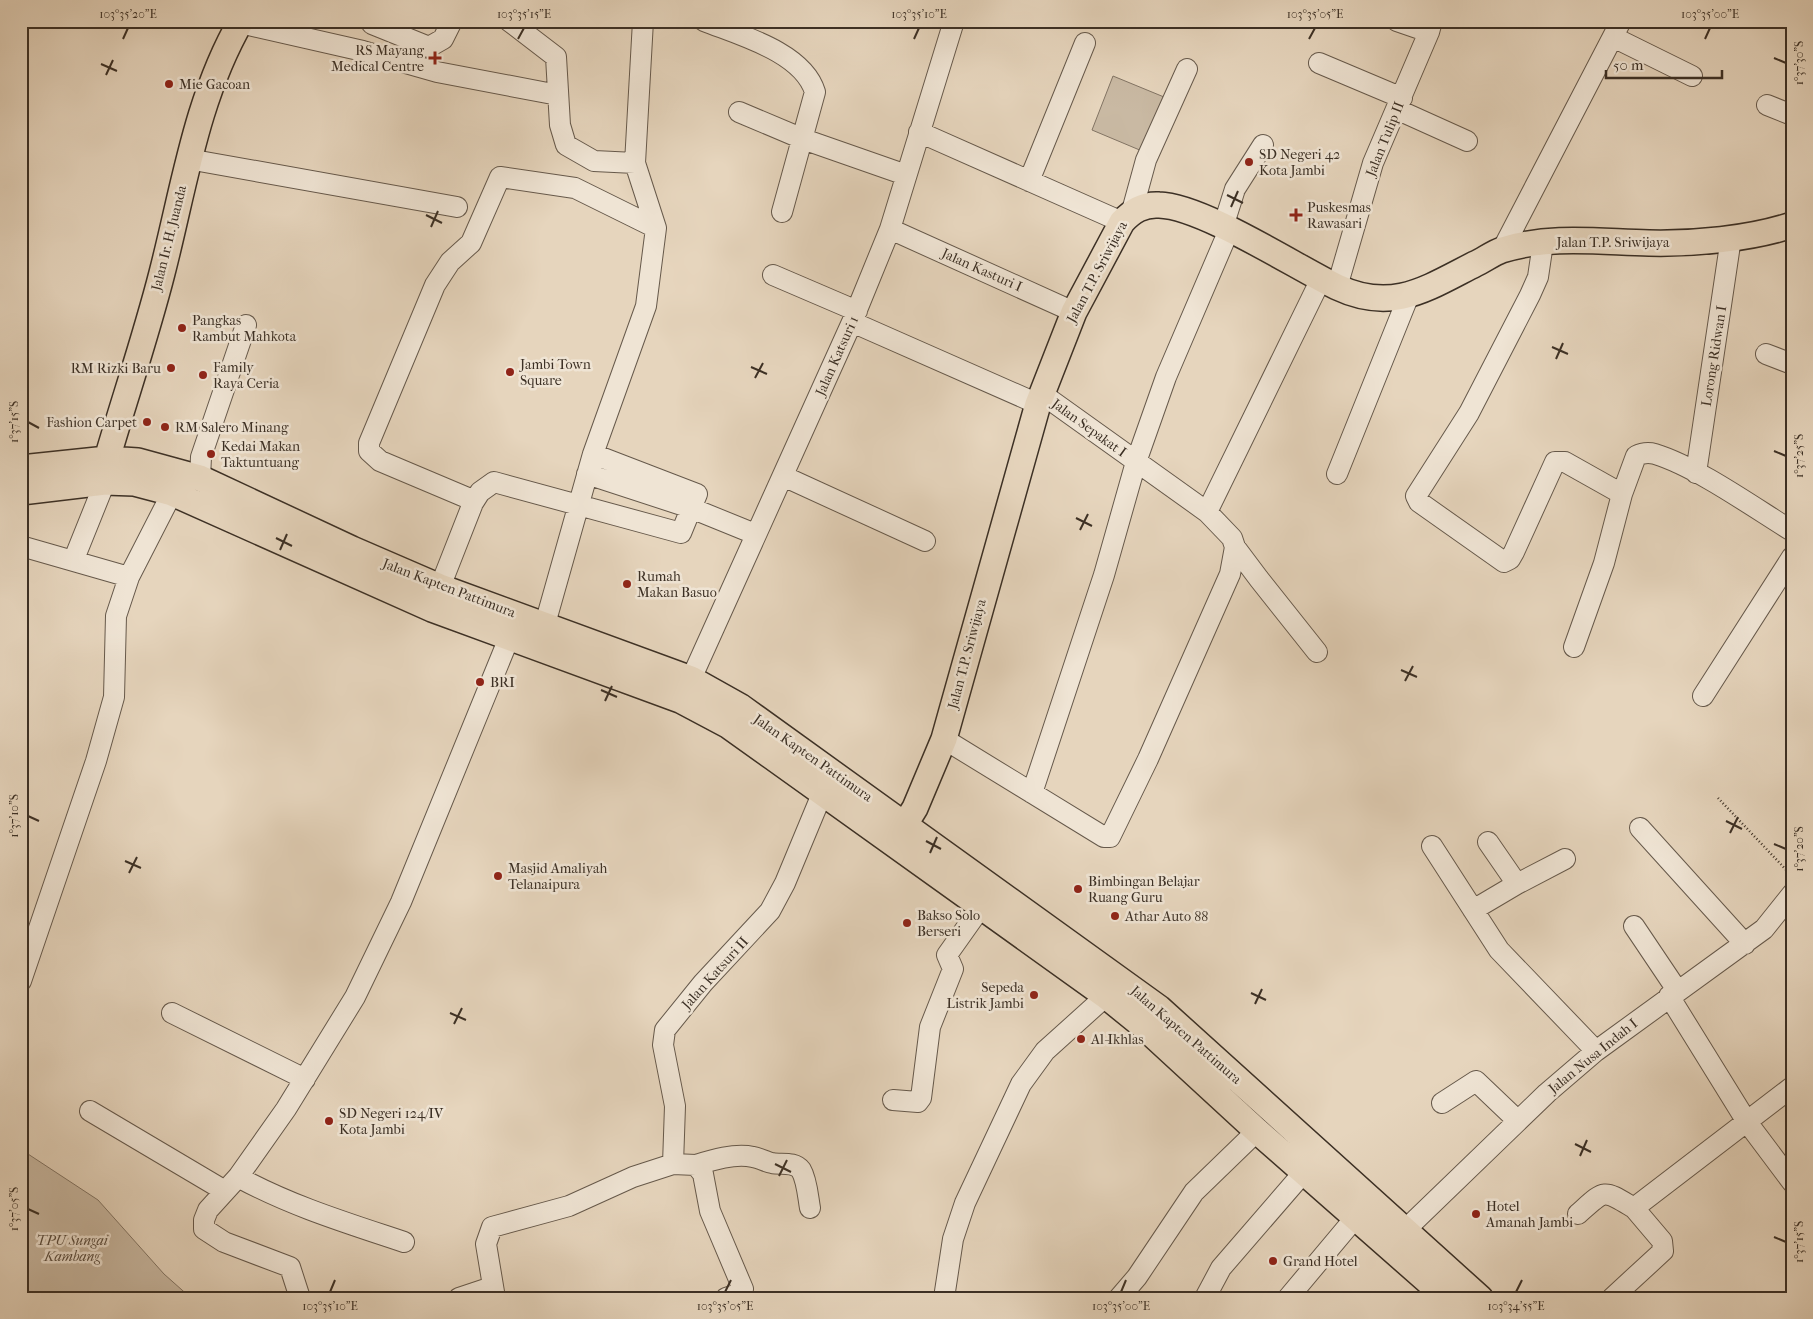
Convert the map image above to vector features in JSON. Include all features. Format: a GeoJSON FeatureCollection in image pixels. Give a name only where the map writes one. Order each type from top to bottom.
{"type":"FeatureCollection","features":[{"type":"Feature","properties":{"kind":"main road","name":"Jalan Ir. H. Juanda"},"geometry":{"type":"LineString","coordinates":[[106,470],[162,274],[188,160],[207,97],[223,55],[240,22]]}},
{"type":"Feature","properties":{"kind":"main road","name":"Jalan T.P. Sriwijaya"},"geometry":{"type":"LineString","coordinates":[[899,833],[915,808],[944,739],[1040,399],[1074,312],[1128,217],[1156,204],[1170,205],[1226,228],[1351,294],[1375,299],[1409,295],[1502,250],[1543,243],[1580,240],[1651,243],[1731,238],[1792,226]]}},
{"type":"Feature","properties":{"kind":"main road","name":"Jalan Kapten Pattimura"},"geometry":{"type":"LineString","coordinates":[[21,492],[138,461],[200,478],[352,549],[440,587],[691,679],[741,707],[899,833],[1151,1017],[1404,1231],[1480,1298]]}},
{"type":"Feature","properties":{"kind":"main road","name":"Jalan Kapten Pattimura"},"geometry":{"type":"LineString","coordinates":[[21,468],[106,470],[134,483],[172,493],[432,609],[680,700],[729,726],[822,794],[899,833],[981,907],[1106,996],[1151,1017],[1256,1131],[1447,1298]]}},
{"type":"Feature","properties":{"kind":"street"},"geometry":{"type":"LineString","coordinates":[[370,21],[372,24],[396,35],[429,47],[442,39],[452,21]]}},
{"type":"Feature","properties":{"kind":"street"},"geometry":{"type":"LineString","coordinates":[[509,21],[556,57],[560,125],[566,145],[594,161],[635,163]]}},
{"type":"Feature","properties":{"kind":"street"},"geometry":{"type":"LineString","coordinates":[[545,624],[593,454],[646,306],[656,228],[635,163],[643,21]]}},
{"type":"Feature","properties":{"kind":"street"},"geometry":{"type":"LineString","coordinates":[[704,21],[755,41],[796,63],[812,82],[814,92],[782,212]]}},
{"type":"Feature","properties":{"kind":"street","name":"Jalan Katsuri 1"},"geometry":{"type":"LineString","coordinates":[[691,679],[855,316],[890,229],[954,21]]}},
{"type":"Feature","properties":{"kind":"street"},"geometry":{"type":"LineString","coordinates":[[1397,21],[1430,27]]}},
{"type":"Feature","properties":{"kind":"street"},"geometry":{"type":"LineString","coordinates":[[240,22],[363,51],[437,72],[558,95]]}},
{"type":"Feature","properties":{"kind":"street","name":"Jalan Tulip II"},"geometry":{"type":"LineString","coordinates":[[1207,512],[1329,283],[1372,163],[1430,27]]}},
{"type":"Feature","properties":{"kind":"street"},"geometry":{"type":"LineString","coordinates":[[1502,250],[1617,29],[1692,76]]}},
{"type":"Feature","properties":{"kind":"street"},"geometry":{"type":"LineString","coordinates":[[1029,181],[1085,43]]}},
{"type":"Feature","properties":{"kind":"street"},"geometry":{"type":"LineString","coordinates":[[1318,63],[1399,103],[1467,141]]}},
{"type":"Feature","properties":{"kind":"street"},"geometry":{"type":"LineString","coordinates":[[919,132],[1029,181],[1128,217],[1146,160],[1187,69]]}},
{"type":"Feature","properties":{"kind":"street"},"geometry":{"type":"LineString","coordinates":[[1767,105],[1792,115]]}},
{"type":"Feature","properties":{"kind":"street"},"geometry":{"type":"LineString","coordinates":[[739,112],[803,139],[906,175]]}},
{"type":"Feature","properties":{"kind":"street"},"geometry":{"type":"LineString","coordinates":[[1032,793],[1104,575],[1136,462],[1166,377],[1226,228],[1235,189],[1263,144]]}},
{"type":"Feature","properties":{"kind":"street"},"geometry":{"type":"LineString","coordinates":[[188,160],[457,207]]}},
{"type":"Feature","properties":{"kind":"street"},"geometry":{"type":"LineString","coordinates":[[473,503],[470,499],[380,461],[369,451],[369,444],[435,284],[450,262],[471,243],[500,177],[575,188],[656,228]]}},
{"type":"Feature","properties":{"kind":"street","name":"Jalan Kasturi I"},"geometry":{"type":"LineString","coordinates":[[890,229],[1074,312]]}},
{"type":"Feature","properties":{"kind":"street","name":"Lorong Ridwan I"},"geometry":{"type":"LineString","coordinates":[[1696,473],[1731,238]]}},
{"type":"Feature","properties":{"kind":"street"},"geometry":{"type":"LineString","coordinates":[[1543,243],[1538,277],[1530,295],[1469,413],[1416,496],[1419,502],[1504,562],[1510,560],[1555,462],[1565,462],[1622,494]]}},
{"type":"Feature","properties":{"kind":"street","name":"Jalan Sepakat I"},"geometry":{"type":"LineString","coordinates":[[773,275],[855,316],[1040,399],[1136,462],[1221,524],[1232,538],[1235,547],[1317,652]]}},
{"type":"Feature","properties":{"kind":"street"},"geometry":{"type":"LineString","coordinates":[[1337,474],[1409,295]]}},
{"type":"Feature","properties":{"kind":"street"},"geometry":{"type":"LineString","coordinates":[[200,478],[201,457],[246,325]]}},
{"type":"Feature","properties":{"kind":"street"},"geometry":{"type":"LineString","coordinates":[[1766,354],[1792,364]]}},
{"type":"Feature","properties":{"kind":"street"},"geometry":{"type":"LineString","coordinates":[[1574,647],[1604,563],[1622,494],[1636,456],[1643,453],[1654,454],[1696,473],[1792,531]]}},
{"type":"Feature","properties":{"kind":"street"},"geometry":{"type":"LineString","coordinates":[[440,587],[473,503],[480,492],[494,482],[578,507],[681,533],[697,494],[593,454]]}},
{"type":"Feature","properties":{"kind":"street"},"geometry":{"type":"LineString","coordinates":[[74,559],[106,470]]}},
{"type":"Feature","properties":{"kind":"street"},"geometry":{"type":"LineString","coordinates":[[587,474],[691,508],[755,534]]}},
{"type":"Feature","properties":{"kind":"street"},"geometry":{"type":"LineString","coordinates":[[783,476],[925,541]]}},
{"type":"Feature","properties":{"kind":"street"},"geometry":{"type":"LineString","coordinates":[[21,981],[96,761],[114,697],[116,616],[129,576],[172,493]]}},
{"type":"Feature","properties":{"kind":"street"},"geometry":{"type":"LineString","coordinates":[[21,546],[74,559],[129,576]]}},
{"type":"Feature","properties":{"kind":"street"},"geometry":{"type":"LineString","coordinates":[[944,739],[1104,837],[1110,838],[1114,834],[1230,574],[1235,547]]}},
{"type":"Feature","properties":{"kind":"street"},"geometry":{"type":"LineString","coordinates":[[1703,696],[1792,557]]}},
{"type":"Feature","properties":{"kind":"street"},"geometry":{"type":"LineString","coordinates":[[300,1298],[290,1267],[224,1242],[204,1228],[204,1220],[208,1210],[232,1184],[305,1079],[355,997],[401,902],[509,638]]}},
{"type":"Feature","properties":{"kind":"street","name":"Jalan Katsuri II"},"geometry":{"type":"LineString","coordinates":[[673,1164],[675,1106],[663,1045],[665,1030],[703,983],[770,911],[785,883],[822,794]]}},
{"type":"Feature","properties":{"kind":"street"},"geometry":{"type":"LineString","coordinates":[[1640,828],[1745,944]]}},
{"type":"Feature","properties":{"kind":"street"},"geometry":{"type":"LineString","coordinates":[[1488,842],[1517,884]]}},
{"type":"Feature","properties":{"kind":"street"},"geometry":{"type":"LineString","coordinates":[[1432,846],[1500,950],[1596,1051]]}},
{"type":"Feature","properties":{"kind":"street"},"geometry":{"type":"LineString","coordinates":[[1473,910],[1565,859]]}},
{"type":"Feature","properties":{"kind":"street","name":"Jalan Nusa Indah I"},"geometry":{"type":"LineString","coordinates":[[1404,1231],[1518,1121],[1596,1051],[1673,993],[1764,929],[1792,894]]}},
{"type":"Feature","properties":{"kind":"street"},"geometry":{"type":"LineString","coordinates":[[893,1100],[918,1102],[921,1098],[930,1027],[953,969],[947,955],[981,907]]}},
{"type":"Feature","properties":{"kind":"street"},"geometry":{"type":"LineString","coordinates":[[1634,926],[1747,1122],[1792,1182]]}},
{"type":"Feature","properties":{"kind":"street"},"geometry":{"type":"LineString","coordinates":[[944,1298],[953,1239],[965,1203],[1021,1084],[1045,1051],[1106,996]]}},
{"type":"Feature","properties":{"kind":"street"},"geometry":{"type":"LineString","coordinates":[[172,1013],[305,1079]]}},
{"type":"Feature","properties":{"kind":"street"},"geometry":{"type":"LineString","coordinates":[[1442,1103],[1476,1081],[1518,1121]]}},
{"type":"Feature","properties":{"kind":"street"},"geometry":{"type":"LineString","coordinates":[[1634,1208],[1792,1087]]}},
{"type":"Feature","properties":{"kind":"street"},"geometry":{"type":"LineString","coordinates":[[90,1111],[232,1184],[269,1194],[316,1213],[404,1242]]}},
{"type":"Feature","properties":{"kind":"street"},"geometry":{"type":"LineString","coordinates":[[1119,1298],[1137,1277],[1194,1192],[1256,1131]]}},
{"type":"Feature","properties":{"kind":"street"},"geometry":{"type":"LineString","coordinates":[[459,1298],[494,1292],[486,1244],[492,1227],[569,1206],[633,1177],[673,1164],[696,1165],[711,1160],[744,1156],[774,1164],[794,1165],[800,1168],[803,1174],[810,1208]]}},
{"type":"Feature","properties":{"kind":"street"},"geometry":{"type":"LineString","coordinates":[[696,1165],[703,1174],[710,1211],[743,1289],[740,1293],[726,1298]]}},
{"type":"Feature","properties":{"kind":"street"},"geometry":{"type":"LineString","coordinates":[[1205,1298],[1221,1268],[1304,1172]]}},
{"type":"Feature","properties":{"kind":"street"},"geometry":{"type":"LineString","coordinates":[[1578,1214],[1600,1195],[1610,1194],[1634,1208],[1662,1241],[1663,1251],[1612,1298]]}},
{"type":"Feature","properties":{"kind":"street"},"geometry":{"type":"LineString","coordinates":[[1288,1298],[1355,1218]]}},
{"type":"Feature","properties":{"kind":"path"},"geometry":{"type":"LineString","coordinates":[[1718,798],[1792,876]]}},
{"type":"Feature","properties":{"kind":"green space"},"geometry":{"type":"Polygon","coordinates":[[[1113,76],[1164,97],[1142,151],[1092,130],[1113,76]]]}},
{"type":"Feature","properties":{"kind":"green space","name":"TPU Sungai Kambang"},"geometry":{"type":"Polygon","coordinates":[[[28,1154],[98,1200],[164,1274],[191,1298],[21,1298],[21,1158],[28,1154]]]}},
{"type":"Feature","properties":{"kind":"place","name":"RS Mayang Medical Centre"},"geometry":{"type":"Point","coordinates":[435,58]}},
{"type":"Feature","properties":{"kind":"place","name":"Mie Gacoan"},"geometry":{"type":"Point","coordinates":[169,84]}},
{"type":"Feature","properties":{"kind":"place","name":"SD Negeri 42 Kota Jambi"},"geometry":{"type":"Point","coordinates":[1249,162]}},
{"type":"Feature","properties":{"kind":"place","name":"Puskesmas Rawasari"},"geometry":{"type":"Point","coordinates":[1296,215]}},
{"type":"Feature","properties":{"kind":"place","name":"Pangkas Rambut Mahkota"},"geometry":{"type":"Point","coordinates":[182,328]}},
{"type":"Feature","properties":{"kind":"place","name":"RM Rizki Baru"},"geometry":{"type":"Point","coordinates":[171,368]}},
{"type":"Feature","properties":{"kind":"place","name":"Jambi Town Square"},"geometry":{"type":"Point","coordinates":[510,372]}},
{"type":"Feature","properties":{"kind":"place","name":"Family Raya Ceria"},"geometry":{"type":"Point","coordinates":[203,375]}},
{"type":"Feature","properties":{"kind":"place","name":"Fashion Carpet"},"geometry":{"type":"Point","coordinates":[147,422]}},
{"type":"Feature","properties":{"kind":"place","name":"RM Salero Minang"},"geometry":{"type":"Point","coordinates":[165,427]}},
{"type":"Feature","properties":{"kind":"place","name":"Kedai Makan Taktuntuang"},"geometry":{"type":"Point","coordinates":[211,454]}},
{"type":"Feature","properties":{"kind":"place","name":"Rumah Makan Basuo"},"geometry":{"type":"Point","coordinates":[627,584]}},
{"type":"Feature","properties":{"kind":"place","name":"BRI"},"geometry":{"type":"Point","coordinates":[480,682]}},
{"type":"Feature","properties":{"kind":"place","name":"Masjid Amaliyah Telanaipura"},"geometry":{"type":"Point","coordinates":[498,876]}},
{"type":"Feature","properties":{"kind":"place","name":"Bimbingan Belajar Ruang Guru"},"geometry":{"type":"Point","coordinates":[1078,889]}},
{"type":"Feature","properties":{"kind":"place","name":"Athar Auto 88"},"geometry":{"type":"Point","coordinates":[1115,916]}},
{"type":"Feature","properties":{"kind":"place","name":"Bakso Solo Berseri"},"geometry":{"type":"Point","coordinates":[907,923]}},
{"type":"Feature","properties":{"kind":"place","name":"Sepeda Listrik Jambi"},"geometry":{"type":"Point","coordinates":[1034,995]}},
{"type":"Feature","properties":{"kind":"place","name":"Al-Ikhlas"},"geometry":{"type":"Point","coordinates":[1081,1039]}},
{"type":"Feature","properties":{"kind":"place","name":"SD Negeri 124/IV Kota Jambi"},"geometry":{"type":"Point","coordinates":[329,1121]}},
{"type":"Feature","properties":{"kind":"place","name":"Hotel Amanah Jambi"},"geometry":{"type":"Point","coordinates":[1476,1214]}},
{"type":"Feature","properties":{"kind":"place","name":"Grand Hotel"},"geometry":{"type":"Point","coordinates":[1273,1261]}}]}
